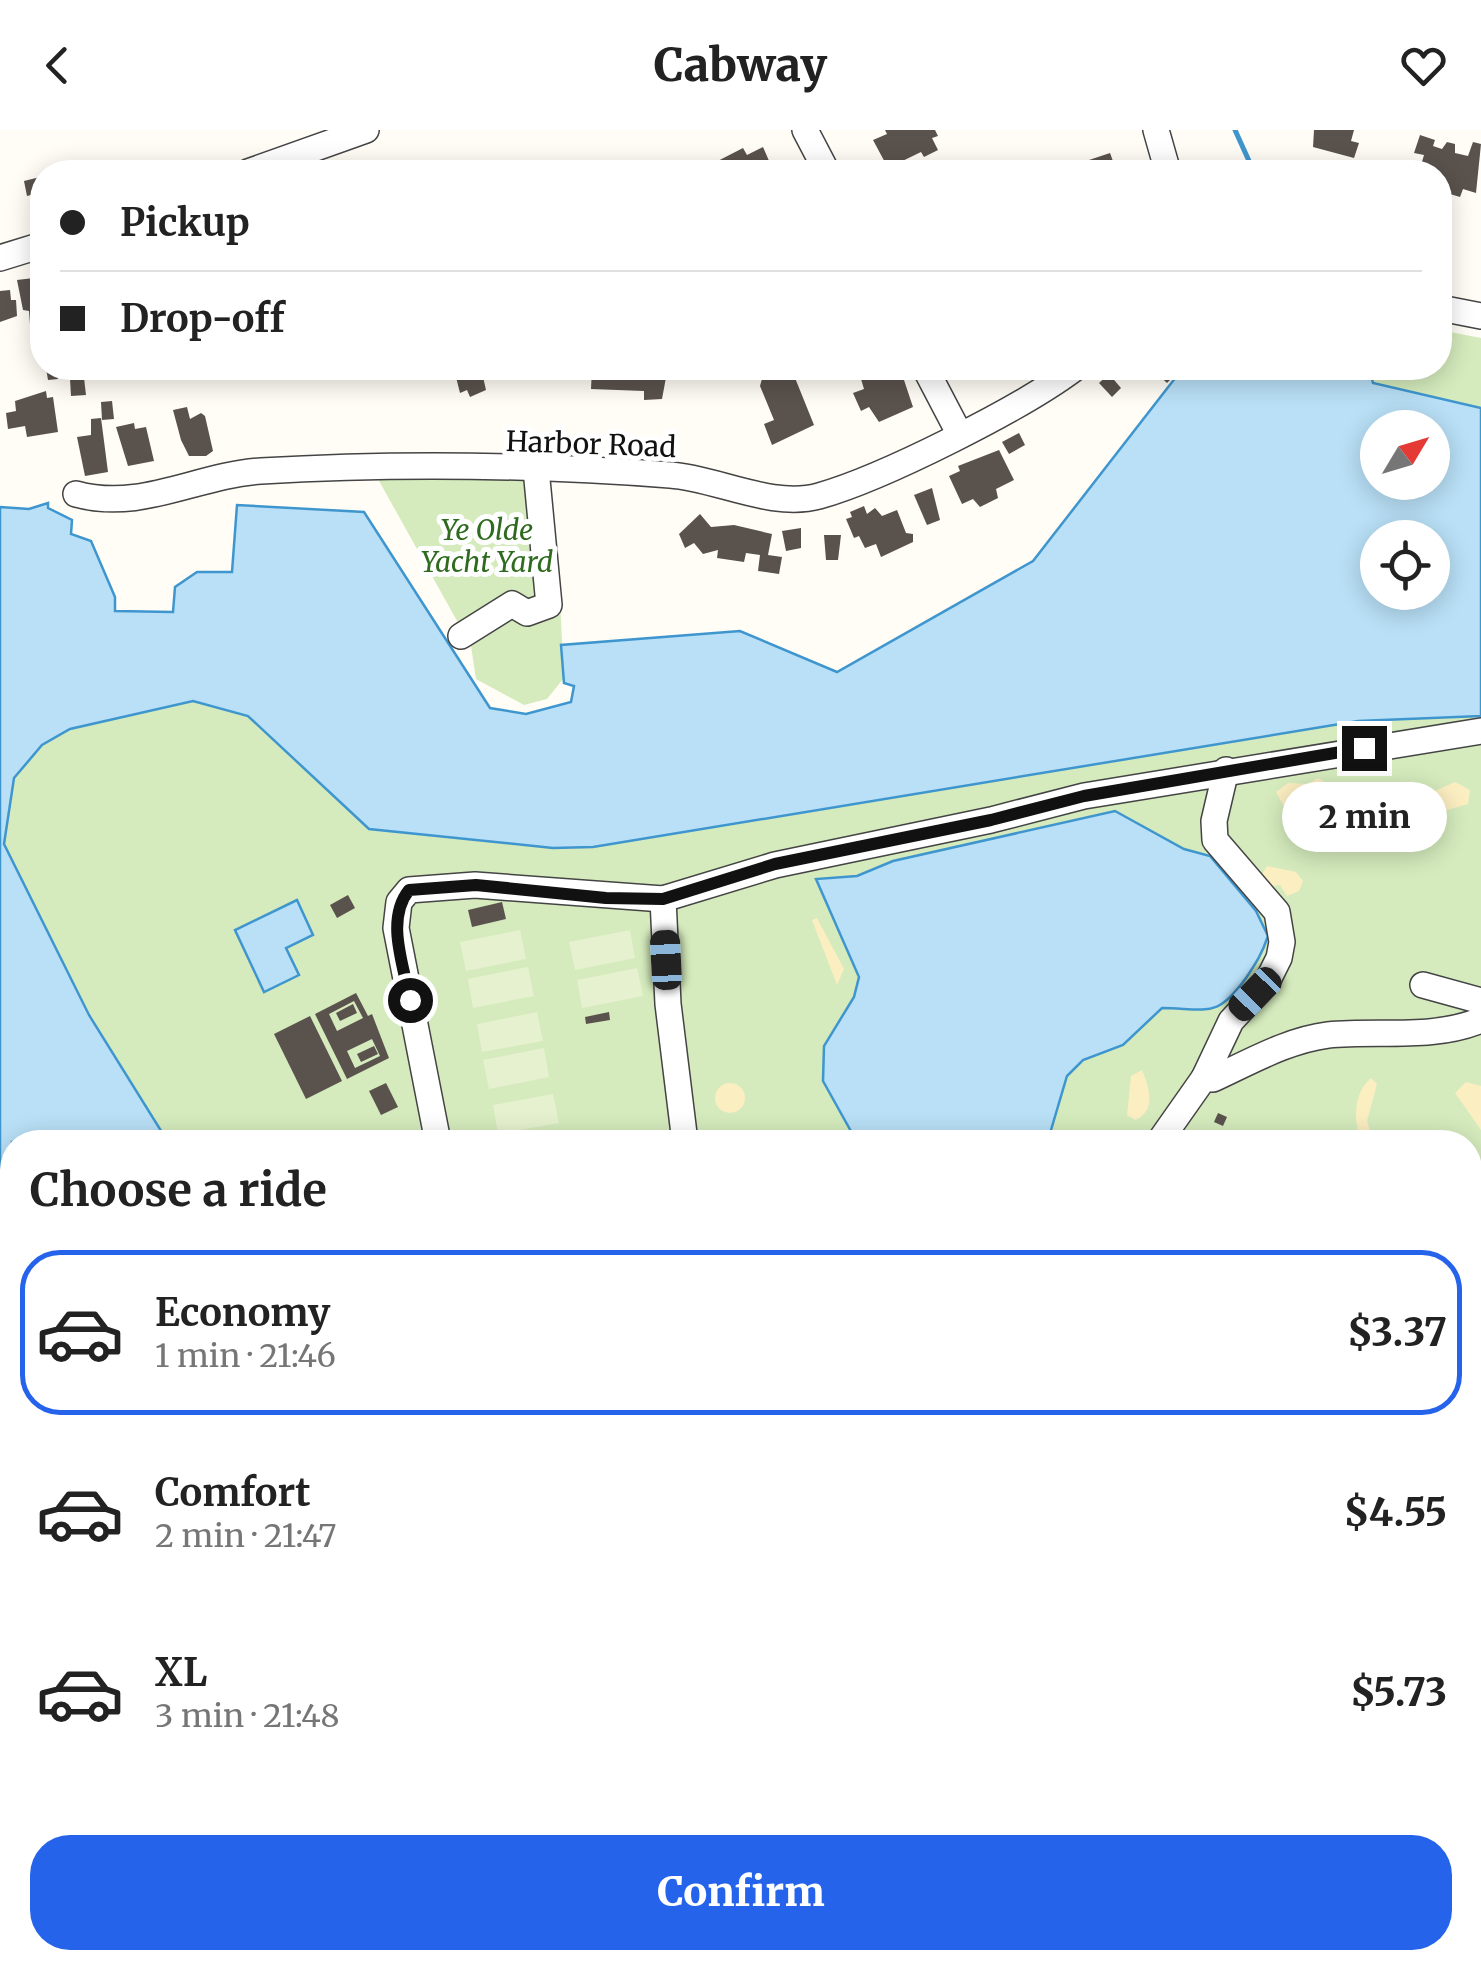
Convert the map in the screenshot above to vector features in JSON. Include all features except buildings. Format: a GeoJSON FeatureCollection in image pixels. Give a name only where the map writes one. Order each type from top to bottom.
{"type":"FeatureCollection","features":[{"type":"Feature","properties":{"kind":"street"},"geometry":{"type":"LineString","coordinates":[[282,160],[366,130]]}},
{"type":"Feature","properties":{"kind":"street"},"geometry":{"type":"LineString","coordinates":[[805,130],[821,160]]}},
{"type":"Feature","properties":{"kind":"street"},"geometry":{"type":"LineString","coordinates":[[1156,130],[1165,160]]}},
{"type":"Feature","properties":{"kind":"street"},"geometry":{"type":"LineString","coordinates":[[0,258],[30,248]]}},
{"type":"Feature","properties":{"kind":"street"},"geometry":{"type":"LineString","coordinates":[[1452,310],[1481,316]]}},
{"type":"Feature","properties":{"kind":"street"},"geometry":{"type":"LineString","coordinates":[[932,380],[959,433]]}},
{"type":"Feature","properties":{"kind":"street","name":"Harbor Road"},"geometry":{"type":"LineString","coordinates":[[76,494],[124,500],[258,471],[536,469],[674,475],[774,495],[815,497],[959,433],[1054,380]]}},
{"type":"Feature","properties":{"kind":"street"},"geometry":{"type":"LineString","coordinates":[[461,636],[512,604],[527,612],[549,604],[536,469]]}},
{"type":"Feature","properties":{"kind":"street"},"geometry":{"type":"LineString","coordinates":[[436,1130],[396,928],[400,902],[409,890],[476,885],[606,898],[663,899],[775,864],[991,820],[1084,796],[1481,731]]}},
{"type":"Feature","properties":{"kind":"street"},"geometry":{"type":"LineString","coordinates":[[1167,1130],[1204,1078],[1231,1021],[1267,982],[1282,942],[1276,912],[1214,840],[1214,821],[1226,770]]}},
{"type":"Feature","properties":{"kind":"street"},"geometry":{"type":"LineString","coordinates":[[663,899],[668,1004],[684,1130]]}},
{"type":"Feature","properties":{"kind":"street"},"geometry":{"type":"LineString","coordinates":[[1423,986],[1480,1017]]}},
{"type":"Feature","properties":{"kind":"street"},"geometry":{"type":"LineString","coordinates":[[1204,1078],[1214,1079],[1276,1050],[1323,1036],[1443,1030],[1480,1017]]}},
{"type":"Feature","properties":{"kind":"green space"},"geometry":{"type":"Polygon","coordinates":[[[1452,332],[1481,338],[1481,408],[1372,380],[1452,380],[1452,332]]]}},
{"type":"Feature","properties":{"kind":"green space","name":"Ye Olde Yacht Yard"},"geometry":{"type":"Polygon","coordinates":[[[539,477],[560,602],[564,678],[547,699],[524,705],[476,679],[471,646],[378,479],[539,477]]]}},
{"type":"Feature","properties":{"kind":"green space"},"geometry":{"type":"Polygon","coordinates":[[[193,700],[248,715],[369,829],[553,848],[593,847],[1358,721],[1481,716],[1481,1130],[161,1130],[89,1015],[4,844],[14,778],[42,745],[70,729],[193,700]]]}},
{"type":"Feature","properties":{"kind":"green space"},"geometry":{"type":"Polygon","coordinates":[[[520,930],[526,959],[466,971],[460,942],[520,930]]]}},
{"type":"Feature","properties":{"kind":"green space"},"geometry":{"type":"Polygon","coordinates":[[[630,930],[635,958],[575,970],[569,942],[630,930]]]}},
{"type":"Feature","properties":{"kind":"green space"},"geometry":{"type":"Polygon","coordinates":[[[528,967],[534,996],[473,1008],[468,979],[528,967]]]}},
{"type":"Feature","properties":{"kind":"green space"},"geometry":{"type":"Polygon","coordinates":[[[637,968],[643,996],[582,1008],[577,980],[637,968]]]}},
{"type":"Feature","properties":{"kind":"green space"},"geometry":{"type":"Polygon","coordinates":[[[537,1012],[543,1041],[482,1052],[477,1024],[537,1012]]]}},
{"type":"Feature","properties":{"kind":"green space"},"geometry":{"type":"Polygon","coordinates":[[[544,1048],[549,1077],[489,1089],[483,1060],[544,1048]]]}},
{"type":"Feature","properties":{"kind":"green space"},"geometry":{"type":"Polygon","coordinates":[[[553,1094],[559,1123],[497,1130],[493,1105],[553,1094]]]}},
{"type":"Feature","properties":{"kind":"sand"},"geometry":{"type":"Polygon","coordinates":[[[1318,778],[1338,790],[1336,813],[1322,828],[1296,829],[1276,792],[1288,783],[1308,784],[1318,778]]]}},
{"type":"Feature","properties":{"kind":"sand"},"geometry":{"type":"Polygon","coordinates":[[[1455,782],[1470,790],[1468,804],[1433,814],[1426,803],[1430,793],[1455,782]]]}},
{"type":"Feature","properties":{"kind":"sand"},"geometry":{"type":"Polygon","coordinates":[[[1267,866],[1296,872],[1303,881],[1299,891],[1287,896],[1280,885],[1271,886],[1260,878],[1267,866]]]}},
{"type":"Feature","properties":{"kind":"sand"},"geometry":{"type":"Polygon","coordinates":[[[817,918],[844,969],[837,985],[812,920],[817,918]]]}},
{"type":"Feature","properties":{"kind":"sand"},"geometry":{"type":"Polygon","coordinates":[[[1142,1070],[1149,1105],[1135,1120],[1127,1115],[1131,1076],[1142,1070]]]}},
{"type":"Feature","properties":{"kind":"sand"},"geometry":{"type":"Polygon","coordinates":[[[1371,1078],[1377,1084],[1367,1121],[1370,1130],[1358,1130],[1356,1108],[1371,1078]]]}},
{"type":"Feature","properties":{"kind":"sand"},"geometry":{"type":"Polygon","coordinates":[[[1466,1082],[1481,1086],[1481,1130],[1455,1093],[1466,1082]]]}},
{"type":"Feature","properties":{"kind":"sand"},"geometry":{"type":"Polygon","coordinates":[[[730,1083],[741,1087],[745,1098],[741,1109],[730,1113],[719,1109],[715,1098],[719,1087],[730,1083]]]}},
{"type":"Feature","properties":{"kind":"water"},"geometry":{"type":"Polygon","coordinates":[[[1174,380],[1372,380],[1481,408],[1481,716],[1358,721],[593,847],[553,848],[369,829],[248,716],[193,701],[70,729],[42,745],[14,778],[4,844],[89,1015],[161,1130],[0,1130],[0,507],[29,509],[48,503],[48,508],[72,520],[71,534],[91,541],[115,597],[115,611],[173,612],[175,587],[197,572],[232,572],[237,505],[364,512],[490,708],[526,714],[571,702],[574,686],[564,683],[561,645],[740,631],[837,672],[1033,561],[1174,380]]]}},
{"type":"Feature","properties":{"kind":"water"},"geometry":{"type":"Polygon","coordinates":[[[1115,811],[1184,849],[1210,856],[1256,911],[1268,936],[1256,963],[1227,1000],[1211,1008],[1162,1008],[1123,1045],[1083,1060],[1067,1076],[1051,1130],[850,1130],[823,1081],[824,1046],[854,997],[859,977],[816,879],[857,876],[893,861],[1115,811]]]}},
{"type":"Feature","properties":{"kind":"water"},"geometry":{"type":"Polygon","coordinates":[[[297,900],[313,935],[286,948],[299,975],[264,992],[235,930],[297,900]]]}},
{"type":"Feature","properties":{"kind":"waterway"},"geometry":{"type":"LineString","coordinates":[[1235,130],[1249,160]]}},
{"type":"Feature","properties":{"kind":"route"},"geometry":{"type":"LineString","coordinates":[[410,1000],[396,928],[400,902],[409,890],[476,885],[606,898],[663,899],[775,864],[991,820],[1084,796],[1364,748]]}}]}
